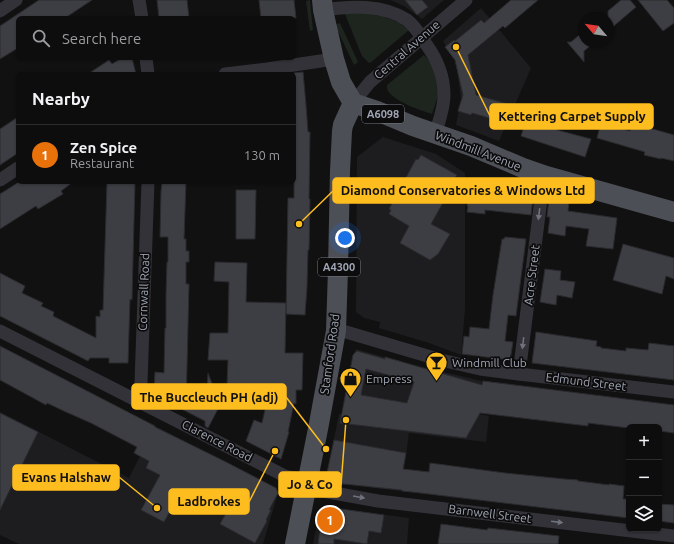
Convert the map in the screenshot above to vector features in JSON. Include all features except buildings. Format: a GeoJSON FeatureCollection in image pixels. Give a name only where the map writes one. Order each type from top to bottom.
{"type":"FeatureCollection","features":[{"type":"Feature","properties":{"kind":"main road"},"geometry":{"type":"LineString","coordinates":[[322,5],[334,59],[341,82],[353,103]]}},
{"type":"Feature","properties":{"kind":"main road","name":"Windmill Avenue"},"geometry":{"type":"LineString","coordinates":[[353,103],[471,146],[546,176],[674,212]]}},
{"type":"Feature","properties":{"kind":"main road","name":"Stamford Road"},"geometry":{"type":"LineString","coordinates":[[295,544],[336,331],[342,131],[343,125],[353,103]]}},
{"type":"Feature","properties":{"kind":"street"},"geometry":{"type":"LineString","coordinates":[[0,11],[16,0]]}},
{"type":"Feature","properties":{"kind":"street"},"geometry":{"type":"LineString","coordinates":[[139,0],[142,16]]}},
{"type":"Feature","properties":{"kind":"street","name":"Central Avenue"},"geometry":{"type":"LineString","coordinates":[[353,103],[370,82],[466,0]]}},
{"type":"Feature","properties":{"kind":"street"},"geometry":{"type":"LineString","coordinates":[[322,5],[375,9],[395,14],[407,21],[422,37],[440,69],[443,84],[443,105],[435,134]]}},
{"type":"Feature","properties":{"kind":"street"},"geometry":{"type":"LineString","coordinates":[[242,72],[334,59]]}},
{"type":"Feature","properties":{"kind":"street"},"geometry":{"type":"LineString","coordinates":[[146,60],[148,72]]}},
{"type":"Feature","properties":{"kind":"street"},"geometry":{"type":"LineString","coordinates":[[0,180],[16,169]]}},
{"type":"Feature","properties":{"kind":"street","name":"Acre Street"},"geometry":{"type":"LineString","coordinates":[[519,374],[542,191],[546,176]]}},
{"type":"Feature","properties":{"kind":"street","name":"Cornwall Road"},"geometry":{"type":"LineString","coordinates":[[138,401],[141,392],[148,184]]}},
{"type":"Feature","properties":{"kind":"street","name":"Clarence Road"},"geometry":{"type":"LineString","coordinates":[[0,331],[285,476],[307,484]]}},
{"type":"Feature","properties":{"kind":"street","name":"Edmund Street"},"geometry":{"type":"LineString","coordinates":[[336,331],[346,332],[441,360],[480,369],[674,392]]}},
{"type":"Feature","properties":{"kind":"street","name":"Barnwell Street"},"geometry":{"type":"LineString","coordinates":[[307,484],[378,501],[674,536]]}},
{"type":"Feature","properties":{"kind":"shaded area"},"geometry":{"type":"Polygon","coordinates":[[[310,0],[313,30],[310,31],[306,1],[310,0]]]}},
{"type":"Feature","properties":{"kind":"shaded area"},"geometry":{"type":"Polygon","coordinates":[[[390,0],[444,0],[422,19],[404,6],[390,0]]]}},
{"type":"Feature","properties":{"kind":"shaded area"},"geometry":{"type":"Polygon","coordinates":[[[481,8],[531,68],[499,141],[456,125],[461,99],[456,62],[443,41],[481,8]]]}},
{"type":"Feature","properties":{"kind":"shaded area"},"geometry":{"type":"Polygon","coordinates":[[[361,13],[386,18],[404,26],[409,30],[370,63],[362,56],[345,14],[361,13]]]}},
{"type":"Feature","properties":{"kind":"shaded area"},"geometry":{"type":"Polygon","coordinates":[[[340,23],[358,62],[354,65],[335,25],[340,23]]]}},
{"type":"Feature","properties":{"kind":"shaded area"},"geometry":{"type":"Polygon","coordinates":[[[424,55],[432,64],[438,86],[438,96],[432,114],[402,102],[391,95],[387,88],[387,85],[424,55]]]}},
{"type":"Feature","properties":{"kind":"shaded area"},"geometry":{"type":"Polygon","coordinates":[[[383,137],[436,154],[465,173],[465,310],[461,355],[429,343],[379,328],[380,322],[364,318],[356,312],[357,157],[383,137]]]}},
{"type":"Feature","properties":{"kind":"shaded area"},"geometry":{"type":"Polygon","coordinates":[[[356,349],[405,363],[482,381],[478,414],[489,416],[486,442],[409,433],[401,491],[325,482],[339,414],[342,414],[353,355],[356,349]]]}},
{"type":"Feature","properties":{"kind":"shaded area"},"geometry":{"type":"Polygon","coordinates":[[[0,412],[129,478],[155,426],[276,488],[278,493],[263,544],[19,544],[0,535],[0,412]]]}},
{"type":"Feature","properties":{"kind":"shaded area"},"geometry":{"type":"Polygon","coordinates":[[[327,507],[409,518],[407,544],[313,544],[320,509],[327,507]]]}},
{"type":"Feature","properties":{"kind":"place","name":"Kettering Carpet Supply"},"geometry":{"type":"Point","coordinates":[456,47]}},
{"type":"Feature","properties":{"kind":"place","name":"Diamond Conservatories & Windows Ltd"},"geometry":{"type":"Point","coordinates":[299,224]}},
{"type":"Feature","properties":{"kind":"place","name":"Windmill Club"},"geometry":{"type":"Point","coordinates":[437,382]}},
{"type":"Feature","properties":{"kind":"place","name":"Empress"},"geometry":{"type":"Point","coordinates":[350,398]}},
{"type":"Feature","properties":{"kind":"place","name":"Jo & Co"},"geometry":{"type":"Point","coordinates":[346,420]}},
{"type":"Feature","properties":{"kind":"place","name":"The Buccleuch PH (adj)"},"geometry":{"type":"Point","coordinates":[326,449]}},
{"type":"Feature","properties":{"kind":"place","name":"Ladbrokes"},"geometry":{"type":"Point","coordinates":[275,451]}},
{"type":"Feature","properties":{"kind":"place","name":"Evans Halshaw"},"geometry":{"type":"Point","coordinates":[157,508]}},
{"type":"Feature","properties":{"kind":"place","name":"Zen Spice"},"geometry":{"type":"Point","coordinates":[330,520]}}]}
